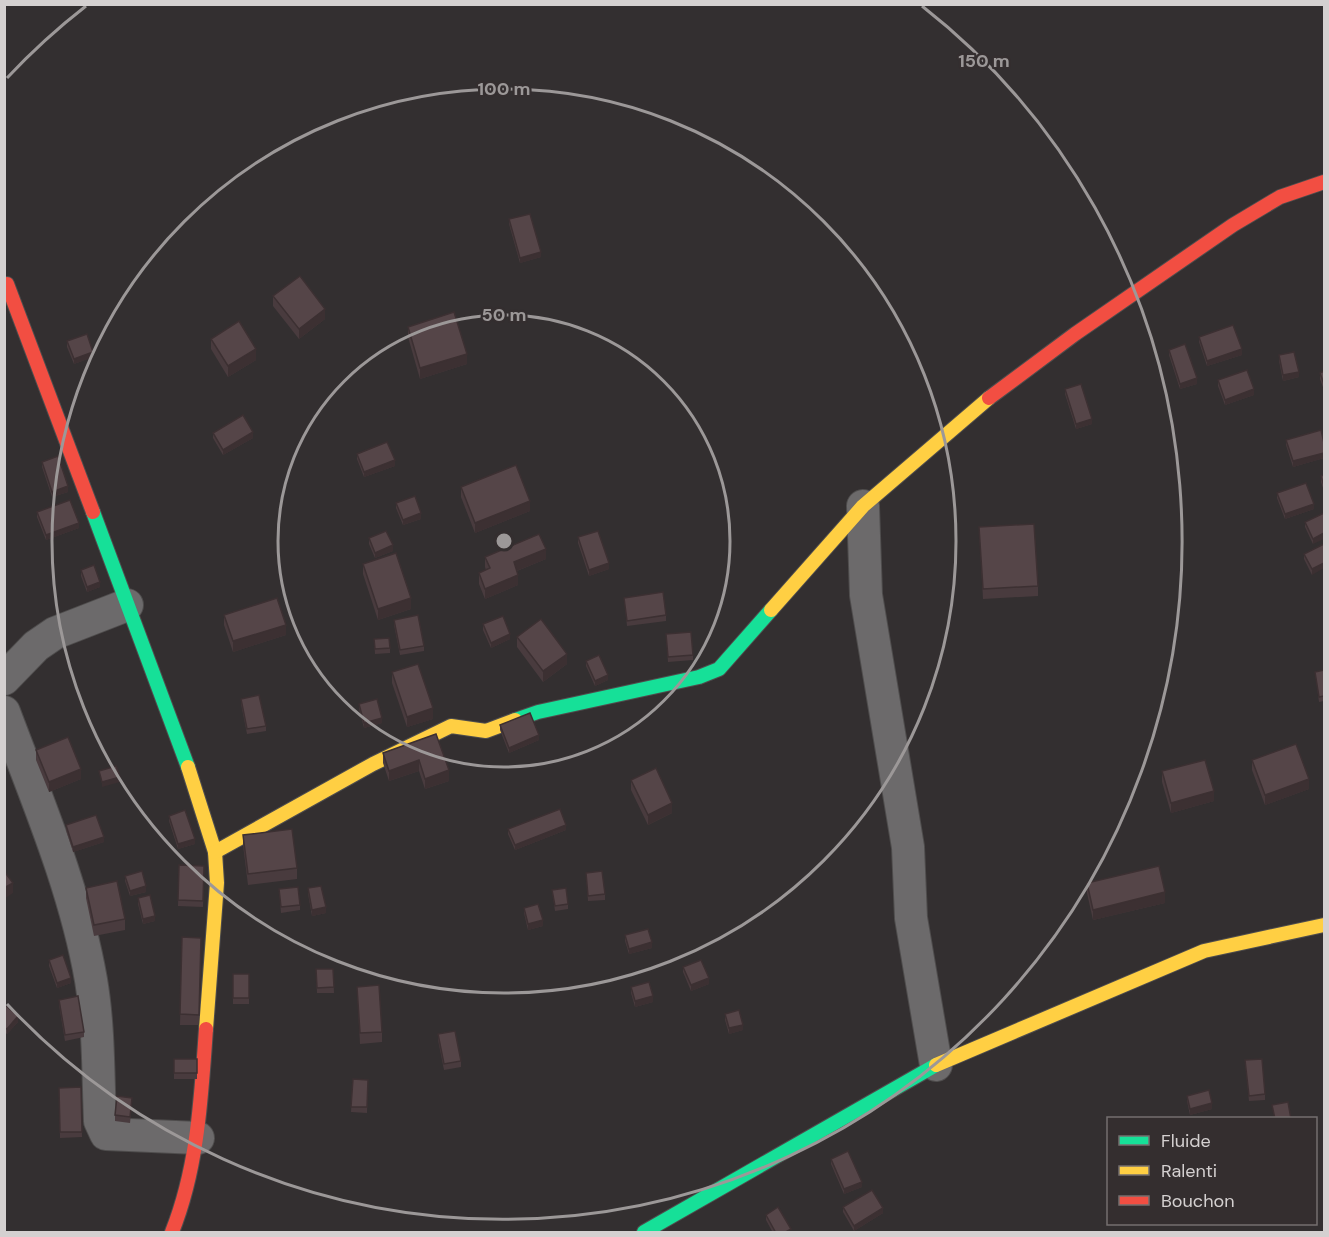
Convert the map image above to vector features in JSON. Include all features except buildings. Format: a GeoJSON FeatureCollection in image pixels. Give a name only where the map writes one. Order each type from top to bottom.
{"type":"FeatureCollection","features":[{"type":"Feature","properties":{"kind":"street"},"geometry":{"type":"LineString","coordinates":[[215,852],[373,764],[451,726],[486,731],[538,712],[699,677],[719,669],[863,506],[967,414],[1075,334],[1224,232],[1280,197],[1324,182]]}},
{"type":"Feature","properties":{"kind":"street"},"geometry":{"type":"LineString","coordinates":[[7,284],[180,743],[215,852],[218,882],[198,1138],[182,1207],[172,1233]]}},
{"type":"Feature","properties":{"kind":"street"},"geometry":{"type":"LineString","coordinates":[[863,506],[866,595],[908,847],[911,918],[936,1065]]}},
{"type":"Feature","properties":{"kind":"street"},"geometry":{"type":"LineString","coordinates":[[4,679],[36,646],[55,633],[127,605]]}},
{"type":"Feature","properties":{"kind":"street"},"geometry":{"type":"LineString","coordinates":[[4,712],[62,867],[81,935],[91,981],[97,1027],[100,1121],[106,1134],[198,1138]]}},
{"type":"Feature","properties":{"kind":"street"},"geometry":{"type":"LineString","coordinates":[[644,1233],[936,1065],[1204,951],[1324,925]]}},
{"type":"Feature","properties":{"kind":"traffic: fast"},"geometry":{"type":"LineString","coordinates":[[93,512],[188,767]]}},
{"type":"Feature","properties":{"kind":"traffic: fast"},"geometry":{"type":"LineString","coordinates":[[515,720],[538,712],[699,677],[719,669],[771,610]]}},
{"type":"Feature","properties":{"kind":"traffic: fast"},"geometry":{"type":"LineString","coordinates":[[644,1232],[936,1065]]}},
{"type":"Feature","properties":{"kind":"traffic: slow"},"geometry":{"type":"LineString","coordinates":[[771,610],[863,506],[989,398]]}},
{"type":"Feature","properties":{"kind":"traffic: slow"},"geometry":{"type":"LineString","coordinates":[[215,852],[373,764],[451,726],[486,731],[515,720]]}},
{"type":"Feature","properties":{"kind":"traffic: slow"},"geometry":{"type":"LineString","coordinates":[[188,767],[215,852],[217,883],[206,1029]]}},
{"type":"Feature","properties":{"kind":"traffic: slow"},"geometry":{"type":"LineString","coordinates":[[936,1065],[1204,951],[1324,925]]}},
{"type":"Feature","properties":{"kind":"traffic: jam"},"geometry":{"type":"LineString","coordinates":[[989,398],[1075,334],[1233,225],[1280,197],[1324,182]]}},
{"type":"Feature","properties":{"kind":"traffic: jam"},"geometry":{"type":"LineString","coordinates":[[7,284],[93,512]]}},
{"type":"Feature","properties":{"kind":"traffic: jam"},"geometry":{"type":"LineString","coordinates":[[172,1232],[188,1183],[193,1157],[200,1106],[206,1029]]}}]}
